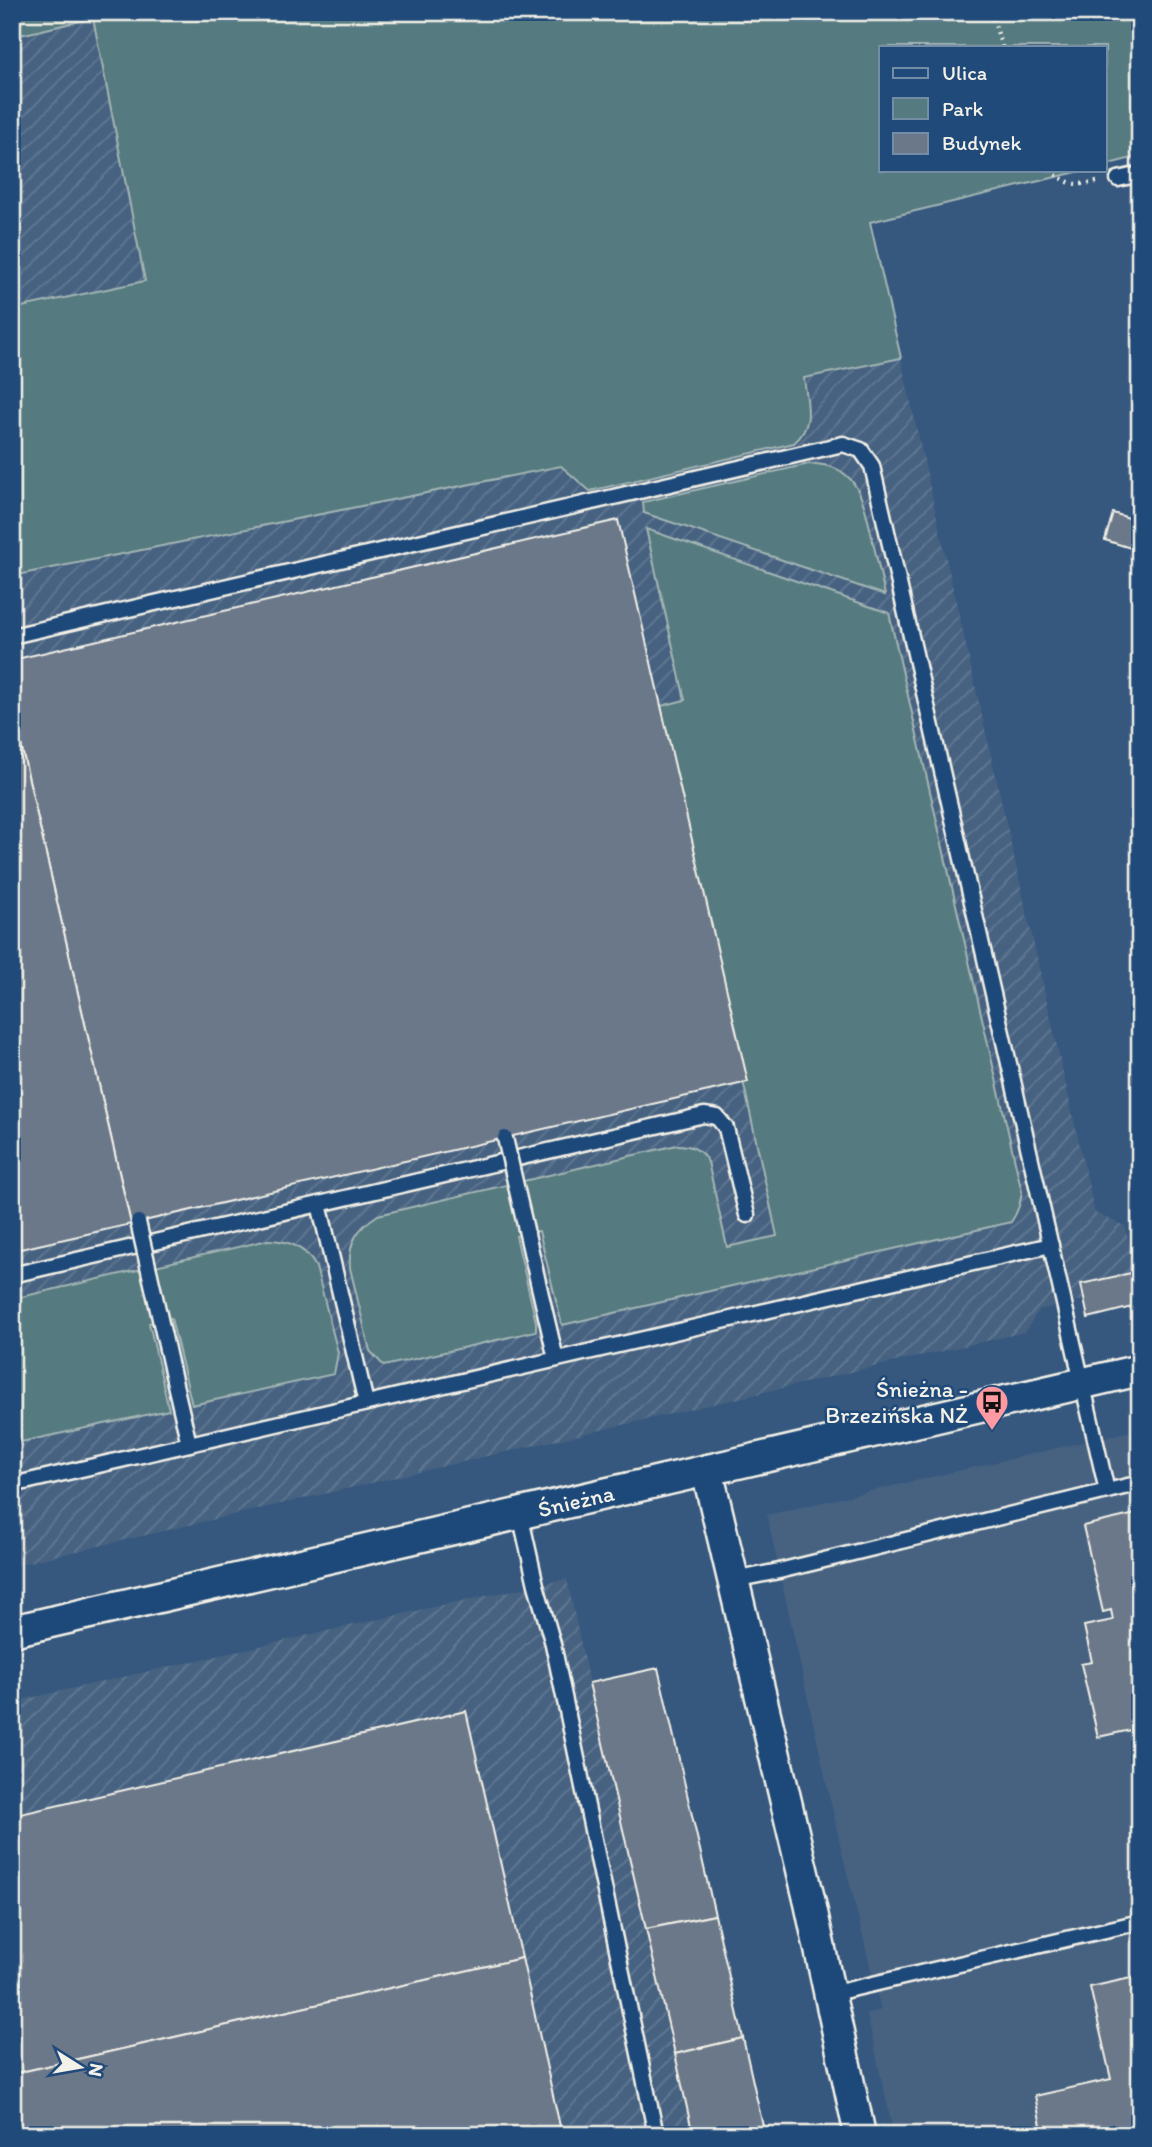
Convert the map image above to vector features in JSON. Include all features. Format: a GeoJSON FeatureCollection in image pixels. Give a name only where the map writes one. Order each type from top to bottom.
{"type":"FeatureCollection","features":[{"type":"Feature","properties":{"kind":"street","name":"Śnieżna"},"geometry":{"type":"LineString","coordinates":[[12,1631],[1140,1370]]}},
{"type":"Feature","properties":{"kind":"street"},"geometry":{"type":"LineString","coordinates":[[707,1470],[830,1994],[860,2135]]}},
{"type":"Feature","properties":{"kind":"lane"},"geometry":{"type":"LineString","coordinates":[[1118,179],[1140,174]]}},
{"type":"Feature","properties":{"kind":"lane"},"geometry":{"type":"LineString","coordinates":[[12,636],[829,447],[843,444],[861,450],[872,466],[1107,1491]]}},
{"type":"Feature","properties":{"kind":"lane"},"geometry":{"type":"LineString","coordinates":[[12,1275],[704,1115],[717,1117],[726,1128],[747,1215]]}},
{"type":"Feature","properties":{"kind":"lane"},"geometry":{"type":"LineString","coordinates":[[505,1138],[556,1359]]}},
{"type":"Feature","properties":{"kind":"lane"},"geometry":{"type":"LineString","coordinates":[[319,1204],[366,1404]]}},
{"type":"Feature","properties":{"kind":"lane"},"geometry":{"type":"LineString","coordinates":[[138,1222],[189,1444]]}},
{"type":"Feature","properties":{"kind":"lane"},"geometry":{"type":"LineString","coordinates":[[12,1485],[1051,1245]]}},
{"type":"Feature","properties":{"kind":"lane"},"geometry":{"type":"LineString","coordinates":[[734,1580],[1140,1483]]}},
{"type":"Feature","properties":{"kind":"lane"},"geometry":{"type":"LineString","coordinates":[[520,1514],[536,1586],[553,1644],[656,2135]]}},
{"type":"Feature","properties":{"kind":"lane"},"geometry":{"type":"LineString","coordinates":[[830,1994],[1140,1922]]}},
{"type":"Feature","properties":{"kind":"path"},"geometry":{"type":"LineString","coordinates":[[991,12],[1002,46]]}},
{"type":"Feature","properties":{"kind":"path"},"geometry":{"type":"LineString","coordinates":[[1052,172],[1065,182],[1080,185],[1118,179]]}},
{"type":"Feature","properties":{"kind":"shaded area"},"geometry":{"type":"Polygon","coordinates":[[[115,12],[822,12],[1095,1213],[1125,1226],[1136,1272],[1111,1313],[1088,1318],[1083,1300],[1039,1310],[1025,1332],[12,1566],[12,37],[115,12]]]}},
{"type":"Feature","properties":{"kind":"shaded area"},"geometry":{"type":"Polygon","coordinates":[[[1140,1429],[1140,2135],[894,2135],[867,2014],[881,2010],[841,1848],[767,1515],[1140,1429]]]}},
{"type":"Feature","properties":{"kind":"shaded area"},"geometry":{"type":"Polygon","coordinates":[[[567,1579],[589,1683],[658,1668],[765,2135],[12,2135],[12,1702],[567,1579]]]}},
{"type":"Feature","properties":{"kind":"green space"},"geometry":{"type":"Polygon","coordinates":[[[12,12],[1140,12],[1140,156],[1106,165],[1106,46],[879,46],[879,172],[1077,172],[870,222],[901,358],[804,378],[808,405],[807,421],[801,436],[794,443],[590,491],[561,466],[12,576],[12,309],[145,281],[93,18],[12,37],[12,12]]]}},
{"type":"Feature","properties":{"kind":"green space"},"geometry":{"type":"Polygon","coordinates":[[[809,464],[825,465],[838,470],[848,476],[855,485],[865,509],[885,595],[644,513],[643,502],[809,464]]]}},
{"type":"Feature","properties":{"kind":"green space"},"geometry":{"type":"Polygon","coordinates":[[[646,529],[889,613],[1022,1192],[1018,1208],[1011,1222],[562,1325],[539,1231],[516,1236],[536,1331],[384,1366],[370,1351],[350,1268],[355,1237],[364,1225],[378,1215],[682,1145],[699,1151],[708,1162],[727,1247],[777,1236],[661,706],[685,700],[646,529]]]}},
{"type":"Feature","properties":{"kind":"green space"},"geometry":{"type":"Polygon","coordinates":[[[268,1240],[296,1246],[316,1267],[338,1353],[334,1374],[192,1405],[171,1318],[149,1323],[169,1410],[12,1444],[12,1299],[268,1240]]]}},
{"type":"Feature","properties":{"kind":"building"},"geometry":{"type":"Polygon","coordinates":[[[1140,496],[1140,551],[1105,540],[1113,513],[1132,519],[1140,496]]]}},
{"type":"Feature","properties":{"kind":"building"},"geometry":{"type":"Polygon","coordinates":[[[618,520],[748,1082],[131,1224],[12,706],[12,660],[618,520]]]}},
{"type":"Feature","properties":{"kind":"building"},"geometry":{"type":"Polygon","coordinates":[[[12,706],[131,1224],[12,1251],[12,706]]]}},
{"type":"Feature","properties":{"kind":"building"},"geometry":{"type":"Polygon","coordinates":[[[1140,1271],[1140,1305],[1088,1318],[1081,1284],[1140,1271]]]}},
{"type":"Feature","properties":{"kind":"building"},"geometry":{"type":"Polygon","coordinates":[[[1140,1513],[1140,1728],[1098,1737],[1081,1664],[1092,1662],[1084,1626],[1113,1620],[1111,1610],[1103,1612],[1083,1526],[1140,1513]]]}},
{"type":"Feature","properties":{"kind":"building"},"geometry":{"type":"Polygon","coordinates":[[[658,1668],[715,1915],[646,1929],[589,1683],[658,1668]]]}},
{"type":"Feature","properties":{"kind":"building"},"geometry":{"type":"Polygon","coordinates":[[[466,1711],[522,1958],[12,2074],[12,1816],[466,1711]]]}},
{"type":"Feature","properties":{"kind":"building"},"geometry":{"type":"Polygon","coordinates":[[[715,1915],[743,2038],[675,2054],[646,1929],[715,1915]]]}},
{"type":"Feature","properties":{"kind":"building"},"geometry":{"type":"Polygon","coordinates":[[[522,1958],[562,2135],[12,2135],[12,2074],[522,1958]]]}},
{"type":"Feature","properties":{"kind":"building"},"geometry":{"type":"Polygon","coordinates":[[[1140,1976],[1140,2135],[1043,2135],[1035,2096],[1111,2079],[1090,1987],[1140,1976]]]}},
{"type":"Feature","properties":{"kind":"building"},"geometry":{"type":"Polygon","coordinates":[[[743,2038],[765,2135],[693,2135],[675,2054],[743,2038]]]}},
{"type":"Feature","properties":{"kind":"place","name":"Śnieżna - Brzezińska NŻ"},"geometry":{"type":"Point","coordinates":[992,1432]}}]}
